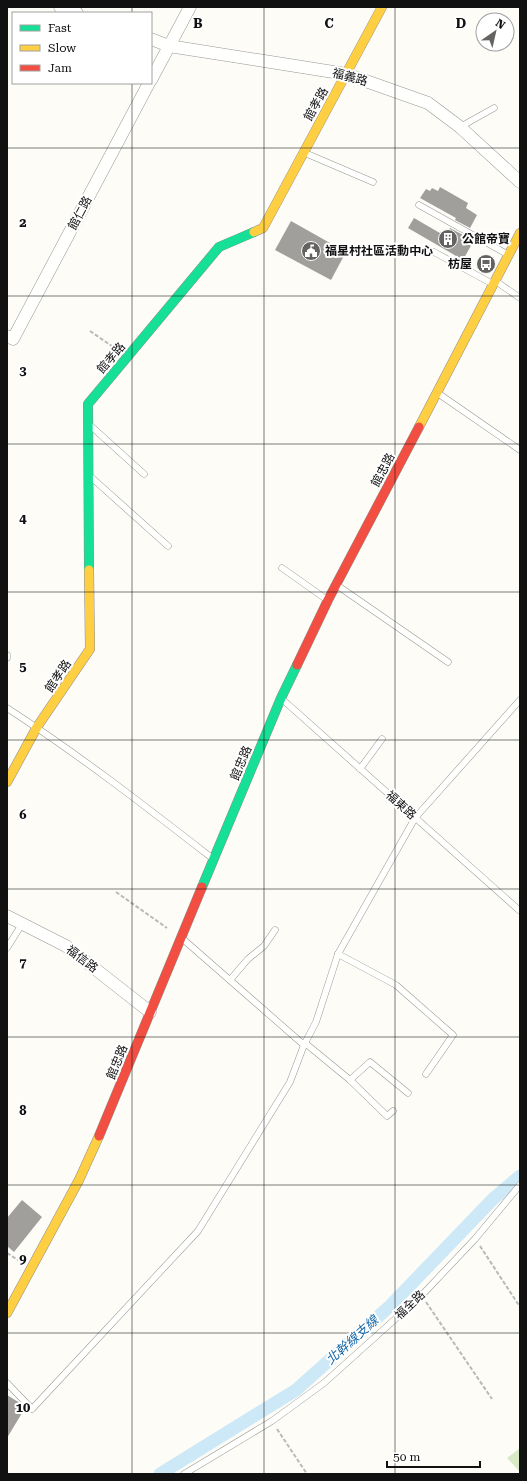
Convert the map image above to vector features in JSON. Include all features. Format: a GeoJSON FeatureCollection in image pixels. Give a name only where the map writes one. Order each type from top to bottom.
{"type":"FeatureCollection","features":[{"type":"Feature","properties":{"kind":"main road","name":"館孝路"},"geometry":{"type":"LineString","coordinates":[[7,782],[37,727],[90,649],[88,404],[219,247],[263,228],[382,7]]}},
{"type":"Feature","properties":{"kind":"main road","name":"館忠路"},"geometry":{"type":"LineString","coordinates":[[7,1313],[79,1180],[111,1110],[150,1012],[281,698],[336,584],[520,233]]}},
{"type":"Feature","properties":{"kind":"street"},"geometry":{"type":"LineString","coordinates":[[60,7],[74,12]]}},
{"type":"Feature","properties":{"kind":"street"},"geometry":{"type":"LineString","coordinates":[[152,78],[190,7]]}},
{"type":"Feature","properties":{"kind":"street","name":"福義路"},"geometry":{"type":"LineString","coordinates":[[152,39],[169,46],[346,74],[428,103],[460,127],[520,182]]}},
{"type":"Feature","properties":{"kind":"street","name":"館仁路"},"geometry":{"type":"LineString","coordinates":[[7,336],[12,338],[148,84]]}},
{"type":"Feature","properties":{"kind":"street","name":"福信路"},"geometry":{"type":"LineString","coordinates":[[7,916],[66,946],[150,1012]]}},
{"type":"Feature","properties":{"kind":"lane"},"geometry":{"type":"LineString","coordinates":[[460,127],[494,108]]}},
{"type":"Feature","properties":{"kind":"lane"},"geometry":{"type":"LineString","coordinates":[[304,152],[373,182]]}},
{"type":"Feature","properties":{"kind":"lane"},"geometry":{"type":"LineString","coordinates":[[419,205],[508,255]]}},
{"type":"Feature","properties":{"kind":"lane"},"geometry":{"type":"LineString","coordinates":[[434,252],[520,298]]}},
{"type":"Feature","properties":{"kind":"lane"},"geometry":{"type":"LineString","coordinates":[[437,392],[520,450]]}},
{"type":"Feature","properties":{"kind":"lane"},"geometry":{"type":"LineString","coordinates":[[89,424],[144,474]]}},
{"type":"Feature","properties":{"kind":"lane"},"geometry":{"type":"LineString","coordinates":[[89,475],[168,546]]}},
{"type":"Feature","properties":{"kind":"lane"},"geometry":{"type":"LineString","coordinates":[[282,568],[328,600]]}},
{"type":"Feature","properties":{"kind":"lane"},"geometry":{"type":"LineString","coordinates":[[336,584],[448,662]]}},
{"type":"Feature","properties":{"kind":"lane","name":"福東路"},"geometry":{"type":"LineString","coordinates":[[281,698],[520,911]]}},
{"type":"Feature","properties":{"kind":"lane"},"geometry":{"type":"LineString","coordinates":[[7,1383],[32,1409],[198,1231],[290,1082],[305,1044],[316,1022],[338,954],[416,818],[520,700]]}},
{"type":"Feature","properties":{"kind":"lane"},"geometry":{"type":"LineString","coordinates":[[7,708],[37,727],[158,816],[214,860]]}},
{"type":"Feature","properties":{"kind":"lane"},"geometry":{"type":"LineString","coordinates":[[360,769],[382,739]]}},
{"type":"Feature","properties":{"kind":"lane"},"geometry":{"type":"LineString","coordinates":[[7,948],[22,924]]}},
{"type":"Feature","properties":{"kind":"lane"},"geometry":{"type":"LineString","coordinates":[[230,980],[248,959],[264,946],[274,930]]}},
{"type":"Feature","properties":{"kind":"lane"},"geometry":{"type":"LineString","coordinates":[[181,938],[305,1044],[350,1080],[387,1116],[392,1111]]}},
{"type":"Feature","properties":{"kind":"lane"},"geometry":{"type":"LineString","coordinates":[[338,954],[396,985],[452,1035],[426,1074]]}},
{"type":"Feature","properties":{"kind":"lane"},"geometry":{"type":"LineString","coordinates":[[350,1080],[370,1062],[408,1093]]}},
{"type":"Feature","properties":{"kind":"lane","name":"福全路"},"geometry":{"type":"LineString","coordinates":[[184,1474],[272,1421],[324,1384],[422,1295],[475,1239],[520,1185]]}},
{"type":"Feature","properties":{"kind":"path"},"geometry":{"type":"LineString","coordinates":[[90,331],[128,357]]}},
{"type":"Feature","properties":{"kind":"path"},"geometry":{"type":"LineString","coordinates":[[116,892],[181,938]]}},
{"type":"Feature","properties":{"kind":"path"},"geometry":{"type":"LineString","coordinates":[[475,1239],[520,1307]]}},
{"type":"Feature","properties":{"kind":"path"},"geometry":{"type":"LineString","coordinates":[[422,1295],[492,1399]]}},
{"type":"Feature","properties":{"kind":"path"},"geometry":{"type":"LineString","coordinates":[[272,1421],[307,1474]]}},
{"type":"Feature","properties":{"kind":"green space"},"geometry":{"type":"Polygon","coordinates":[[[520,1448],[520,1472],[507,1458],[520,1448]]]}},
{"type":"Feature","properties":{"kind":"building","name":"公館帝寶"},"geometry":{"type":"Polygon","coordinates":[[[440,187],[468,203],[466,208],[477,215],[470,228],[455,220],[456,218],[420,198],[426,189],[430,191],[432,188],[438,191],[440,187]]]}},
{"type":"Feature","properties":{"kind":"building","name":"公館帝寶"},"geometry":{"type":"Polygon","coordinates":[[[414,218],[445,236],[450,228],[473,242],[463,260],[408,228],[414,218]]]}},
{"type":"Feature","properties":{"kind":"building","name":"福星村社區活動中心"},"geometry":{"type":"Polygon","coordinates":[[[291,221],[346,252],[331,280],[275,250],[291,221]]]}},
{"type":"Feature","properties":{"kind":"building"},"geometry":{"type":"Polygon","coordinates":[[[22,1200],[42,1217],[14,1252],[7,1246],[7,1218],[22,1200]]]}},
{"type":"Feature","properties":{"kind":"building"},"geometry":{"type":"Polygon","coordinates":[[[7,1395],[25,1408],[7,1438],[7,1395]]]}},
{"type":"Feature","properties":{"kind":"waterway","name":"北幹線支線"},"geometry":{"type":"LineString","coordinates":[[160,1474],[296,1390],[390,1306],[493,1199],[520,1176]]}},
{"type":"Feature","properties":{"kind":"traffic: fast"},"geometry":{"type":"LineString","coordinates":[[89,570],[88,404],[219,247],[254,232]]}},
{"type":"Feature","properties":{"kind":"traffic: fast"},"geometry":{"type":"LineString","coordinates":[[202,887],[281,698],[297,665]]}},
{"type":"Feature","properties":{"kind":"traffic: slow"},"geometry":{"type":"LineString","coordinates":[[254,232],[263,228],[382,7]]}},
{"type":"Feature","properties":{"kind":"traffic: slow"},"geometry":{"type":"LineString","coordinates":[[419,427],[520,233]]}},
{"type":"Feature","properties":{"kind":"traffic: slow"},"geometry":{"type":"LineString","coordinates":[[7,782],[37,727],[90,649],[89,570]]}},
{"type":"Feature","properties":{"kind":"traffic: slow"},"geometry":{"type":"LineString","coordinates":[[7,1313],[79,1180],[99,1136]]}},
{"type":"Feature","properties":{"kind":"traffic: jam"},"geometry":{"type":"LineString","coordinates":[[297,665],[328,600],[419,427]]}},
{"type":"Feature","properties":{"kind":"traffic: jam"},"geometry":{"type":"LineString","coordinates":[[99,1136],[202,887]]}},
{"type":"Feature","properties":{"kind":"place","name":"公館帝寶"},"geometry":{"type":"Point","coordinates":[448,239]}},
{"type":"Feature","properties":{"kind":"place","name":"福星村社區活動中心"},"geometry":{"type":"Point","coordinates":[311,251]}},
{"type":"Feature","properties":{"kind":"place","name":"枋屋"},"geometry":{"type":"Point","coordinates":[486,264]}}]}
